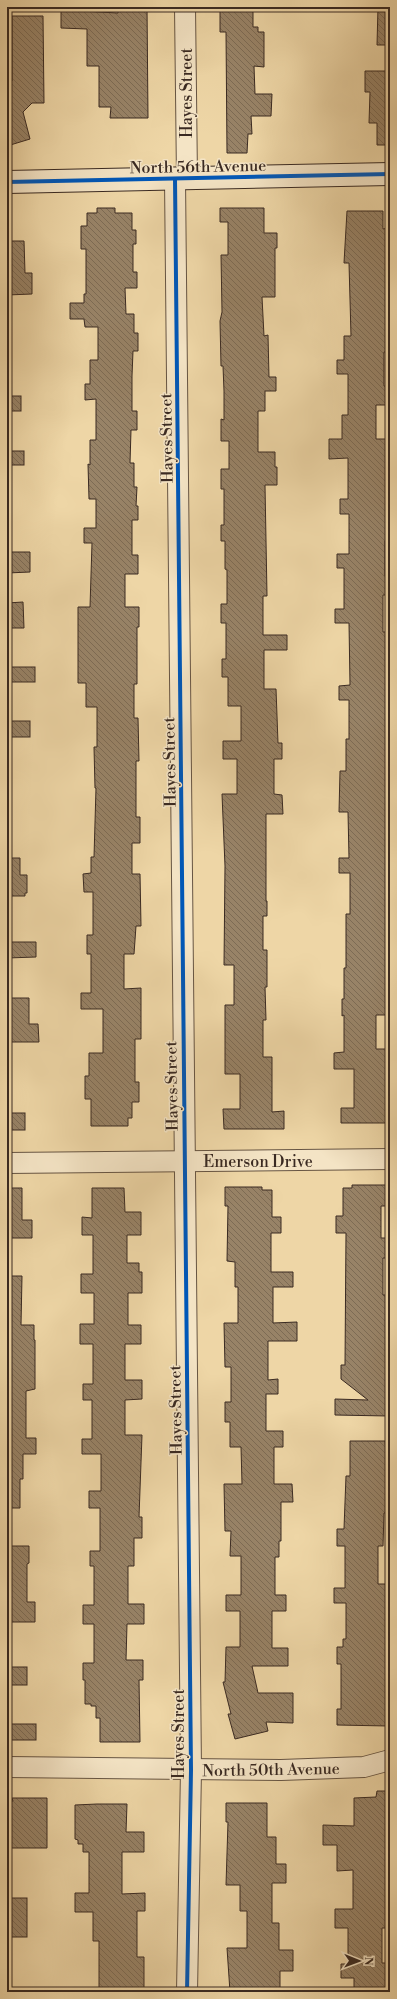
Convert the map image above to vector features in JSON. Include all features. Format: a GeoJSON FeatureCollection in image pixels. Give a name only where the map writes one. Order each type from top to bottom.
{"type":"FeatureCollection","features":[{"type":"Feature","properties":{"kind":"street","name":"Hayes Street"},"geometry":{"type":"LineString","coordinates":[[185,7],[181,179],[184,1161],[191,1770],[187,1992]]}},
{"type":"Feature","properties":{"kind":"street","name":"North 56th Avenue"},"geometry":{"type":"LineString","coordinates":[[7,182],[390,174]]}},
{"type":"Feature","properties":{"kind":"street","name":"Emerson Drive"},"geometry":{"type":"LineString","coordinates":[[7,1163],[390,1160]]}},
{"type":"Feature","properties":{"kind":"street","name":"North 50th Avenue"},"geometry":{"type":"LineString","coordinates":[[7,1767],[191,1770],[364,1767],[390,1760]]}},
{"type":"Feature","properties":{"kind":"building"},"geometry":{"type":"Polygon","coordinates":[[[118,7],[147,7],[148,118],[110,118],[111,107],[99,107],[99,66],[87,66],[87,29],[61,28],[61,10],[118,13],[118,7]]]}},
{"type":"Feature","properties":{"kind":"building"},"geometry":{"type":"Polygon","coordinates":[[[378,7],[390,7],[390,45],[377,45],[378,7]]]}},
{"type":"Feature","properties":{"kind":"building"},"geometry":{"type":"Polygon","coordinates":[[[220,9],[253,9],[253,27],[258,27],[258,32],[264,32],[264,67],[254,66],[255,94],[272,94],[271,116],[251,116],[252,134],[248,134],[247,153],[227,153],[226,32],[220,32],[220,9]]]}},
{"type":"Feature","properties":{"kind":"building"},"geometry":{"type":"Polygon","coordinates":[[[12,16],[43,16],[44,103],[32,103],[23,112],[30,139],[7,146],[7,86],[12,81],[12,16]]]}},
{"type":"Feature","properties":{"kind":"building"},"geometry":{"type":"Polygon","coordinates":[[[365,71],[390,71],[390,145],[377,145],[377,123],[369,123],[370,92],[365,92],[365,71]]]}},
{"type":"Feature","properties":{"kind":"building"},"geometry":{"type":"Polygon","coordinates":[[[97,208],[115,208],[115,213],[132,213],[132,230],[136,230],[136,244],[133,244],[133,272],[137,272],[137,288],[125,288],[126,314],[134,314],[134,333],[138,333],[138,351],[133,351],[132,376],[132,411],[137,411],[137,430],[131,430],[130,463],[134,463],[134,487],[137,487],[136,506],[138,506],[138,520],[132,520],[132,555],[138,555],[138,574],[125,574],[125,607],[139,607],[139,627],[137,627],[137,684],[134,684],[134,718],[138,718],[139,761],[136,761],[136,817],[140,817],[140,843],[132,843],[132,874],[140,874],[141,926],[136,926],[134,954],[124,954],[124,989],[141,988],[141,1039],[135,1039],[135,1082],[139,1082],[139,1102],[132,1102],[132,1118],[128,1118],[128,1126],[91,1126],[91,1099],[85,1099],[85,1076],[89,1076],[89,1053],[103,1053],[103,1009],[81,1009],[81,993],[91,993],[91,954],[87,954],[87,935],[93,935],[93,892],[84,892],[83,874],[91,873],[91,857],[94,857],[96,788],[94,747],[97,747],[97,707],[86,707],[86,683],[78,683],[78,607],[90,607],[92,543],[84,543],[84,528],[96,528],[96,499],[89,499],[88,464],[90,465],[90,440],[96,440],[96,399],[85,400],[85,384],[90,384],[90,360],[98,360],[98,327],[85,327],[84,319],[70,319],[70,303],[84,303],[84,294],[86,294],[86,249],[81,249],[81,226],[87,226],[87,213],[97,213],[97,208]]]}},
{"type":"Feature","properties":{"kind":"building"},"geometry":{"type":"Polygon","coordinates":[[[220,208],[264,208],[264,233],[277,233],[277,248],[275,248],[275,297],[262,297],[264,336],[268,335],[269,377],[276,377],[276,391],[265,391],[265,411],[258,411],[258,452],[275,452],[275,467],[277,467],[277,485],[265,485],[267,596],[263,596],[263,635],[287,635],[287,650],[264,650],[264,689],[276,689],[278,743],[282,743],[282,759],[274,759],[274,794],[282,795],[283,814],[266,814],[267,916],[263,916],[263,950],[267,950],[267,987],[265,987],[266,1020],[263,1020],[263,1057],[272,1057],[272,1112],[284,1111],[284,1129],[224,1129],[223,1109],[240,1109],[240,1074],[225,1074],[225,1005],[234,1005],[234,965],[224,965],[225,866],[222,794],[237,794],[237,759],[223,759],[223,741],[241,741],[241,706],[228,706],[228,677],[222,677],[222,659],[226,659],[226,623],[221,623],[221,604],[227,604],[227,570],[225,569],[225,541],[221,541],[221,525],[224,525],[224,489],[221,489],[221,469],[229,469],[229,441],[221,441],[221,419],[224,420],[224,391],[223,366],[221,366],[220,321],[222,312],[221,255],[228,255],[228,222],[220,222],[220,208]]]}},
{"type":"Feature","properties":{"kind":"building"},"geometry":{"type":"Polygon","coordinates":[[[347,211],[383,211],[383,229],[388,228],[387,306],[389,306],[389,352],[384,352],[384,386],[389,387],[389,405],[376,405],[376,439],[390,439],[390,458],[386,458],[386,522],[390,522],[390,541],[385,541],[385,576],[390,576],[390,595],[383,595],[383,632],[390,632],[390,676],[386,676],[386,712],[390,712],[387,884],[390,884],[390,1015],[376,1015],[376,1049],[390,1049],[390,1097],[387,1096],[387,1123],[341,1123],[341,1108],[354,1108],[354,1069],[334,1069],[334,1053],[344,1052],[344,1015],[342,1016],[342,999],[344,999],[344,968],[346,968],[346,914],[350,914],[350,873],[339,873],[339,858],[349,858],[348,812],[339,812],[340,771],[346,771],[346,739],[349,739],[349,700],[339,700],[339,686],[350,685],[349,623],[335,623],[335,609],[344,609],[344,568],[337,568],[337,554],[349,554],[349,514],[340,514],[340,499],[348,499],[348,458],[329,459],[329,439],[342,439],[342,415],[348,415],[348,374],[337,374],[337,360],[344,360],[344,336],[351,336],[349,263],[344,263],[347,211]]]}},
{"type":"Feature","properties":{"kind":"building"},"geometry":{"type":"Polygon","coordinates":[[[7,241],[24,241],[25,273],[32,273],[32,294],[7,295],[7,241]]]}},
{"type":"Feature","properties":{"kind":"building"},"geometry":{"type":"Polygon","coordinates":[[[7,396],[21,396],[21,411],[7,411],[7,396]]]}},
{"type":"Feature","properties":{"kind":"building"},"geometry":{"type":"Polygon","coordinates":[[[7,451],[24,451],[24,465],[7,465],[7,451]]]}},
{"type":"Feature","properties":{"kind":"building"},"geometry":{"type":"Polygon","coordinates":[[[7,552],[30,552],[30,572],[7,573],[7,552]]]}},
{"type":"Feature","properties":{"kind":"building"},"geometry":{"type":"Polygon","coordinates":[[[23,602],[24,628],[7,628],[7,603],[23,602]]]}},
{"type":"Feature","properties":{"kind":"building"},"geometry":{"type":"Polygon","coordinates":[[[7,667],[35,667],[35,682],[7,682],[7,667]]]}},
{"type":"Feature","properties":{"kind":"building"},"geometry":{"type":"Polygon","coordinates":[[[7,721],[30,721],[30,737],[7,737],[7,721]]]}},
{"type":"Feature","properties":{"kind":"building"},"geometry":{"type":"Polygon","coordinates":[[[7,858],[20,858],[20,875],[27,875],[27,893],[25,893],[25,896],[7,896],[7,858]]]}},
{"type":"Feature","properties":{"kind":"building"},"geometry":{"type":"Polygon","coordinates":[[[7,942],[36,942],[36,957],[7,958],[7,942]]]}},
{"type":"Feature","properties":{"kind":"building"},"geometry":{"type":"Polygon","coordinates":[[[7,998],[29,998],[29,1024],[38,1024],[39,1042],[7,1042],[7,998]]]}},
{"type":"Feature","properties":{"kind":"building"},"geometry":{"type":"Polygon","coordinates":[[[7,1113],[25,1113],[25,1130],[7,1130],[7,1113]]]}},
{"type":"Feature","properties":{"kind":"building"},"geometry":{"type":"Polygon","coordinates":[[[352,1185],[390,1185],[390,1206],[381,1206],[381,1238],[390,1238],[390,1258],[383,1258],[383,1295],[386,1295],[386,1324],[390,1324],[388,1416],[335,1415],[335,1399],[368,1400],[341,1379],[341,1365],[345,1365],[346,1233],[336,1233],[336,1216],[343,1216],[343,1188],[352,1188],[352,1185]]]}},
{"type":"Feature","properties":{"kind":"building"},"geometry":{"type":"Polygon","coordinates":[[[225,1187],[262,1187],[262,1190],[272,1190],[272,1217],[281,1217],[281,1233],[271,1233],[271,1272],[293,1272],[293,1287],[273,1287],[273,1323],[297,1322],[297,1341],[268,1341],[268,1380],[278,1379],[278,1394],[266,1394],[266,1431],[283,1431],[283,1447],[274,1447],[274,1484],[292,1484],[293,1502],[281,1502],[281,1541],[279,1541],[279,1557],[275,1557],[275,1595],[286,1595],[286,1611],[272,1611],[272,1648],[288,1648],[288,1666],[252,1666],[258,1693],[293,1693],[293,1723],[266,1722],[268,1731],[235,1739],[228,1714],[231,1714],[223,1682],[225,1682],[226,1647],[240,1647],[240,1611],[226,1611],[226,1595],[241,1595],[241,1556],[230,1556],[231,1531],[225,1531],[224,1484],[242,1484],[241,1447],[230,1447],[230,1422],[225,1422],[225,1402],[231,1402],[231,1367],[225,1367],[224,1323],[238,1323],[238,1287],[235,1287],[235,1262],[227,1261],[228,1206],[225,1206],[225,1187]]]}},
{"type":"Feature","properties":{"kind":"building"},"geometry":{"type":"Polygon","coordinates":[[[7,1188],[22,1188],[22,1220],[32,1220],[32,1238],[7,1238],[7,1188]]]}},
{"type":"Feature","properties":{"kind":"building"},"geometry":{"type":"Polygon","coordinates":[[[92,1188],[124,1188],[125,1212],[141,1212],[141,1235],[127,1235],[127,1263],[139,1263],[139,1272],[142,1272],[142,1293],[128,1293],[128,1325],[141,1325],[141,1344],[125,1344],[125,1380],[142,1380],[142,1399],[125,1400],[125,1435],[142,1435],[139,1517],[142,1517],[142,1538],[134,1538],[134,1566],[128,1566],[128,1604],[144,1604],[144,1624],[127,1624],[126,1660],[143,1660],[143,1680],[139,1680],[140,1742],[100,1742],[100,1718],[96,1718],[96,1706],[85,1704],[83,1663],[94,1663],[94,1624],[83,1624],[83,1605],[94,1605],[94,1566],[90,1566],[90,1551],[100,1551],[100,1508],[89,1508],[89,1491],[101,1491],[101,1454],[82,1454],[82,1439],[92,1439],[92,1400],[83,1400],[83,1384],[93,1384],[93,1344],[80,1344],[80,1324],[94,1324],[94,1293],[81,1293],[81,1274],[93,1274],[93,1235],[82,1235],[82,1217],[92,1218],[92,1188]]]}},
{"type":"Feature","properties":{"kind":"building"},"geometry":{"type":"Polygon","coordinates":[[[7,1276],[22,1276],[21,1325],[34,1325],[35,1340],[35,1389],[26,1391],[26,1438],[36,1438],[36,1454],[23,1454],[23,1479],[20,1479],[20,1508],[7,1508],[7,1276]]]}},
{"type":"Feature","properties":{"kind":"building"},"geometry":{"type":"Polygon","coordinates":[[[350,1441],[385,1441],[386,1451],[390,1451],[390,1513],[384,1513],[383,1546],[378,1546],[378,1584],[390,1584],[390,1635],[388,1635],[387,1677],[390,1677],[388,1726],[337,1725],[337,1709],[341,1709],[341,1664],[337,1664],[337,1647],[343,1647],[343,1639],[346,1639],[346,1603],[334,1603],[334,1588],[345,1588],[345,1546],[337,1546],[337,1529],[344,1529],[346,1476],[350,1476],[350,1441]]]}},
{"type":"Feature","properties":{"kind":"building"},"geometry":{"type":"Polygon","coordinates":[[[7,1546],[29,1546],[29,1563],[27,1564],[27,1602],[35,1602],[35,1622],[7,1622],[7,1546]]]}},
{"type":"Feature","properties":{"kind":"building"},"geometry":{"type":"Polygon","coordinates":[[[7,1667],[27,1667],[27,1685],[7,1685],[7,1667]]]}},
{"type":"Feature","properties":{"kind":"building"},"geometry":{"type":"Polygon","coordinates":[[[7,1724],[36,1724],[36,1740],[7,1740],[7,1724]]]}},
{"type":"Feature","properties":{"kind":"building"},"geometry":{"type":"Polygon","coordinates":[[[377,1791],[390,1791],[390,1928],[382,1928],[382,1963],[389,1963],[389,1992],[354,1992],[354,1978],[341,1978],[341,1964],[348,1964],[348,1928],[335,1928],[335,1909],[353,1909],[353,1870],[337,1871],[337,1845],[323,1845],[323,1825],[354,1826],[354,1798],[376,1797],[377,1791]]]}},
{"type":"Feature","properties":{"kind":"building"},"geometry":{"type":"Polygon","coordinates":[[[12,1798],[47,1798],[47,1848],[7,1848],[7,1801],[13,1801],[12,1798]]]}},
{"type":"Feature","properties":{"kind":"building"},"geometry":{"type":"Polygon","coordinates":[[[226,1803],[267,1803],[267,1837],[276,1837],[276,1864],[286,1864],[286,1883],[272,1883],[272,1923],[279,1923],[279,1950],[293,1950],[293,1971],[280,1971],[280,1992],[230,1992],[227,1948],[247,1948],[247,1911],[240,1911],[240,1885],[226,1885],[228,1822],[226,1822],[226,1803]]]}},
{"type":"Feature","properties":{"kind":"building"},"geometry":{"type":"Polygon","coordinates":[[[127,1804],[126,1832],[144,1832],[144,1852],[122,1852],[122,1894],[145,1893],[145,1911],[137,1911],[137,1957],[144,1957],[144,1992],[99,1992],[99,1941],[93,1941],[93,1912],[75,1912],[75,1893],[89,1893],[89,1852],[83,1852],[83,1844],[78,1844],[78,1840],[75,1839],[75,1805],[127,1804]]]}},
{"type":"Feature","properties":{"kind":"building"},"geometry":{"type":"Polygon","coordinates":[[[7,1898],[27,1898],[27,1937],[7,1937],[7,1898]]]}},
{"type":"Feature","properties":{"kind":"cycle path"},"geometry":{"type":"LineString","coordinates":[[7,182],[390,174]]}},
{"type":"Feature","properties":{"kind":"cycle path"},"geometry":{"type":"LineString","coordinates":[[175,179],[191,1770],[187,1992]]}}]}
